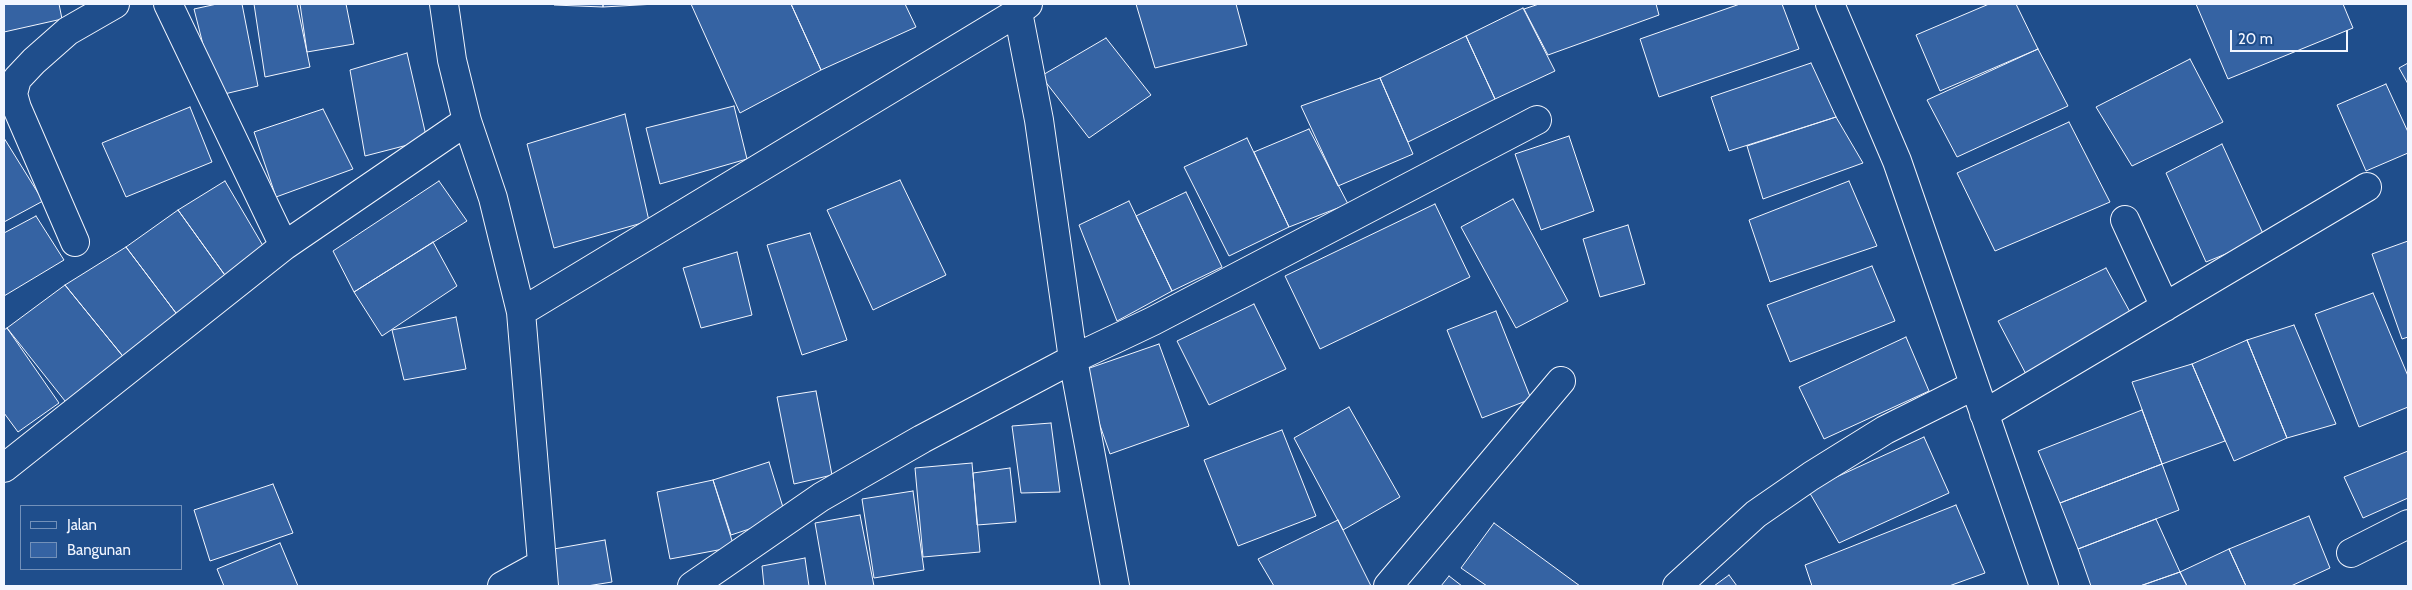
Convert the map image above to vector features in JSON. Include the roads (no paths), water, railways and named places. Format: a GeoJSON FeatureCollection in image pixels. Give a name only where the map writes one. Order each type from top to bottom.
{"type":"FeatureCollection","features":[{"type":"Feature","properties":{"kind":"street"},"geometry":{"type":"LineString","coordinates":[[75,242],[16,108],[13,94],[17,79],[68,31],[115,4]]}},
{"type":"Feature","properties":{"kind":"street"},"geometry":{"type":"LineString","coordinates":[[168,4],[284,246]]}},
{"type":"Feature","properties":{"kind":"street"},"geometry":{"type":"LineString","coordinates":[[444,4],[452,60],[467,121],[493,198],[521,312],[543,575],[502,586]]}},
{"type":"Feature","properties":{"kind":"street"},"geometry":{"type":"LineString","coordinates":[[1830,4],[1897,161],[1973,386],[2044,586]]}},
{"type":"Feature","properties":{"kind":"street"},"geometry":{"type":"LineString","coordinates":[[521,312],[1023,8],[1073,359],[1115,586]]}},
{"type":"Feature","properties":{"kind":"street"},"geometry":{"type":"LineString","coordinates":[[692,586],[821,497],[1073,359],[1153,321],[1537,120]]}},
{"type":"Feature","properties":{"kind":"street"},"geometry":{"type":"LineString","coordinates":[[4,468],[284,246],[467,121]]}},
{"type":"Feature","properties":{"kind":"street"},"geometry":{"type":"LineString","coordinates":[[1984,414],[2368,187]]}},
{"type":"Feature","properties":{"kind":"street"},"geometry":{"type":"LineString","coordinates":[[2125,220],[2165,307]]}},
{"type":"Feature","properties":{"kind":"street"},"geometry":{"type":"LineString","coordinates":[[1388,586],[1561,381]]}},
{"type":"Feature","properties":{"kind":"street"},"geometry":{"type":"LineString","coordinates":[[1677,586],[1756,514],[1811,476],[1885,430],[1973,386]]}},
{"type":"Feature","properties":{"kind":"street"},"geometry":{"type":"LineString","coordinates":[[2351,553],[2408,524]]}}]}
